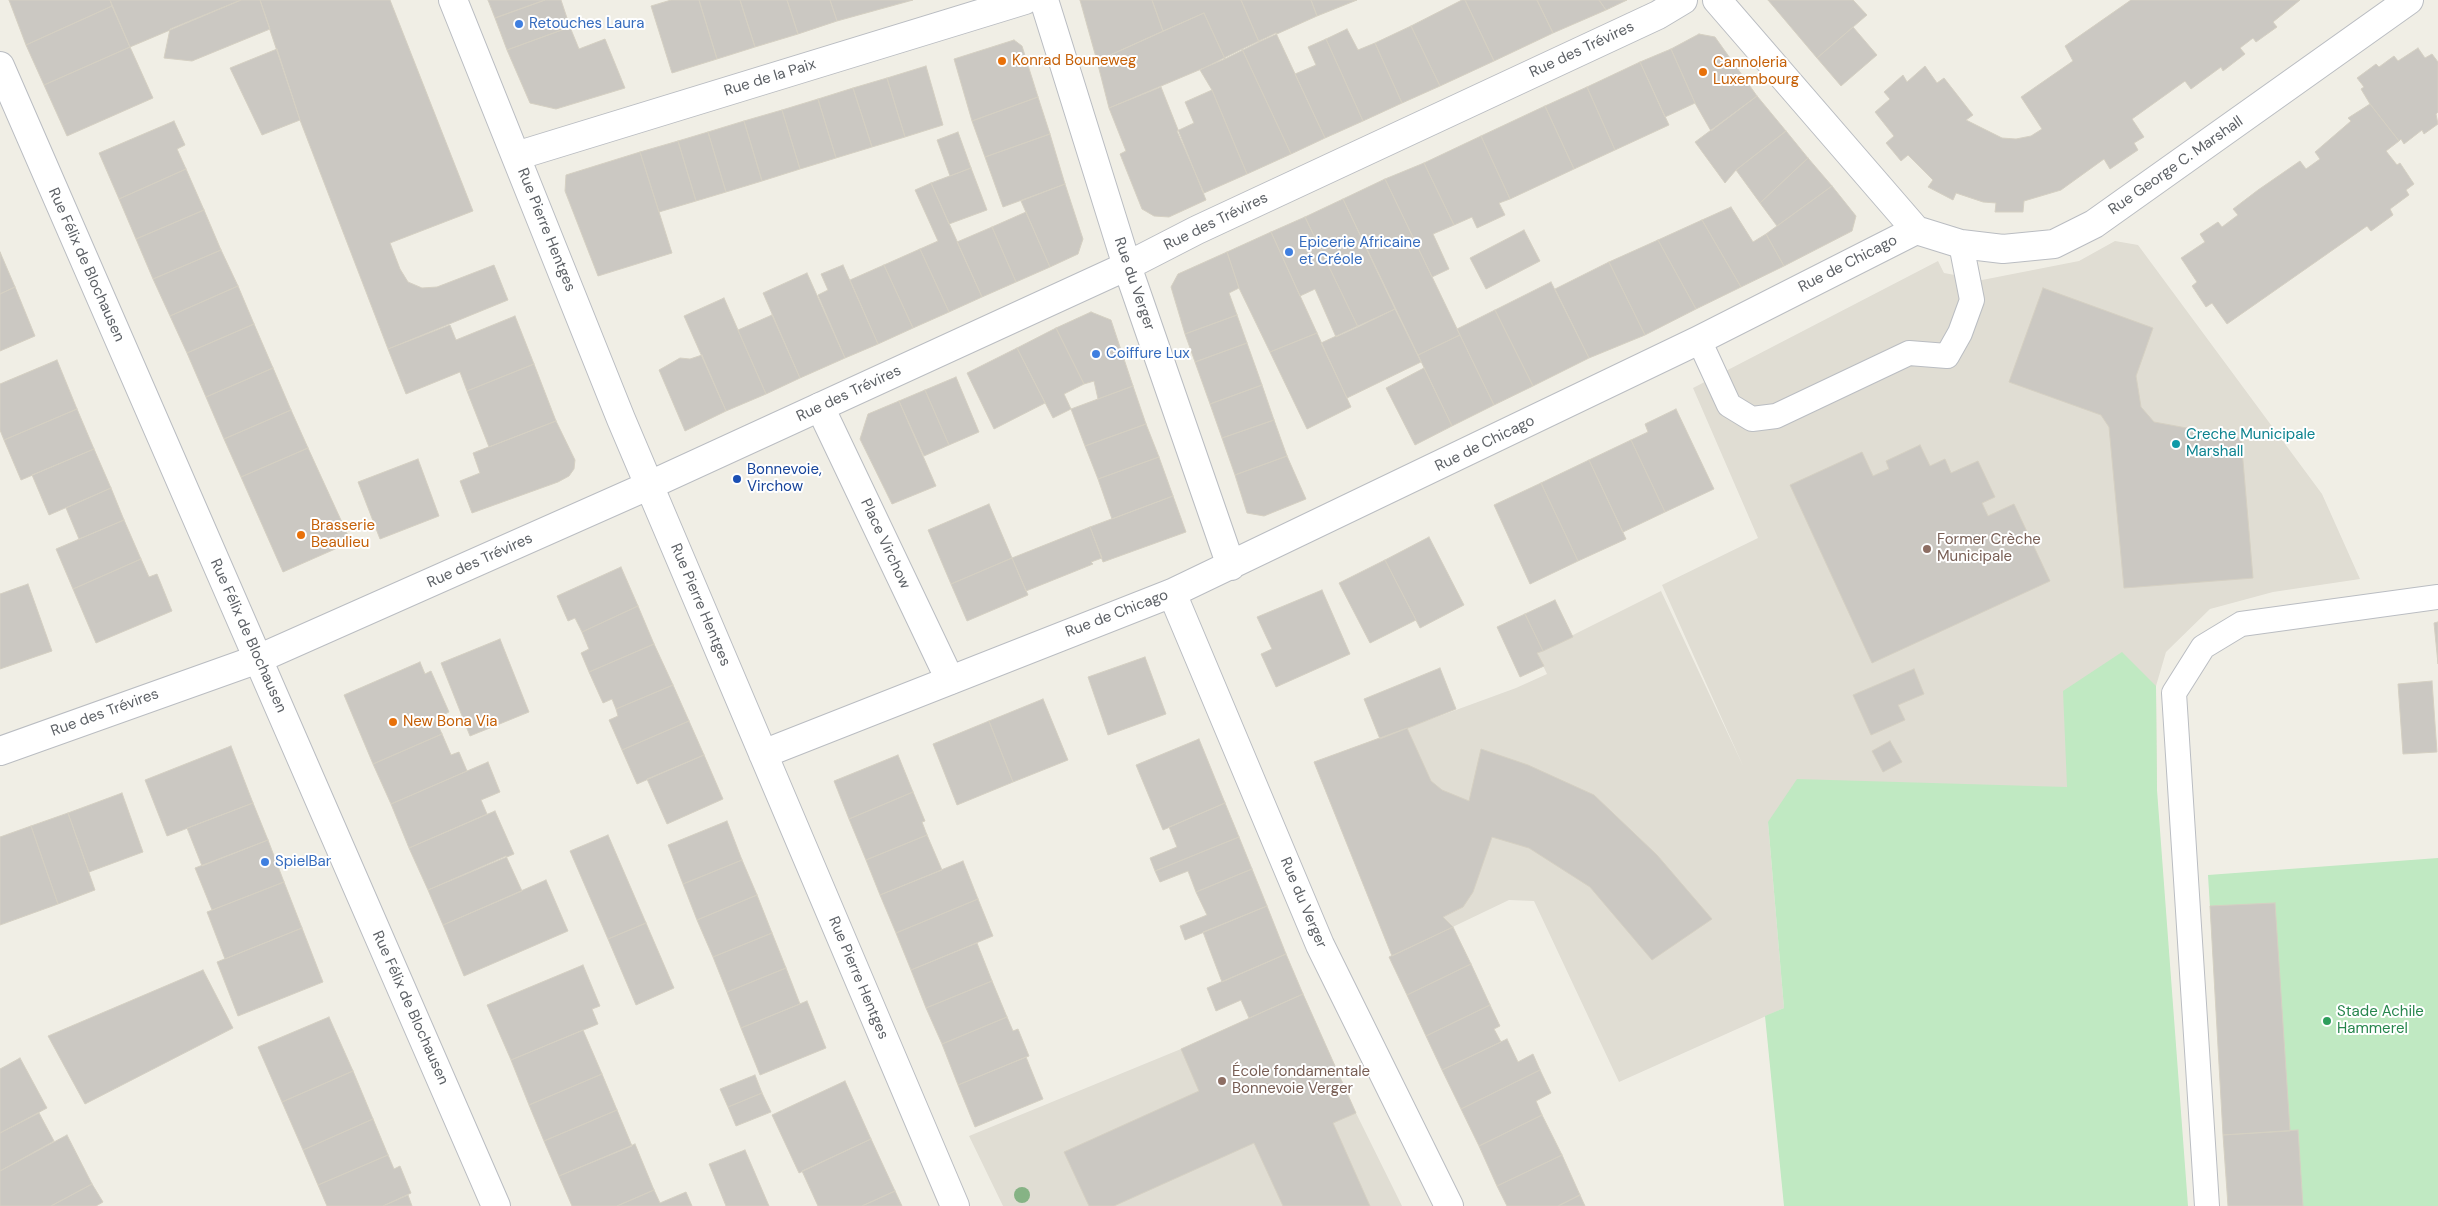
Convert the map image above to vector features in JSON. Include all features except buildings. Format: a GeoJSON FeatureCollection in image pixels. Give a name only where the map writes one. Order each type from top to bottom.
{"type":"FeatureCollection","features":[{"type":"Feature","properties":{"kind":"street","name":"Rue Pierre Hentges"},"geometry":{"type":"LineString","coordinates":[[453,0],[650,486],[955,1206]]}},
{"type":"Feature","properties":{"kind":"street","name":"Rue de la Paix"},"geometry":{"type":"LineString","coordinates":[[516,156],[1025,0]]}},
{"type":"Feature","properties":{"kind":"street","name":"Rue du Verger"},"geometry":{"type":"LineString","coordinates":[[1044,0],[1127,266],[1232,566]]}},
{"type":"Feature","properties":{"kind":"street","name":"Rue des Trévires"},"geometry":{"type":"LineString","coordinates":[[0,751],[258,659],[650,486],[1127,266],[1197,230],[1658,15],[1683,0]]}},
{"type":"Feature","properties":{"kind":"street","name":"Rue de Chicago"},"geometry":{"type":"LineString","coordinates":[[763,754],[1172,593],[1232,566],[1699,340],[1916,230],[1717,0]]}},
{"type":"Feature","properties":{"kind":"street","name":"Rue George C. Marshall"},"geometry":{"type":"LineString","coordinates":[[1916,230],[1960,244],[2003,249],[2054,244],[2094,224],[2409,0]]}},
{"type":"Feature","properties":{"kind":"street","name":"Rue Félix de Blochausen"},"geometry":{"type":"LineString","coordinates":[[0,66],[496,1206]]}},
{"type":"Feature","properties":{"kind":"street","name":"Place Virchow"},"geometry":{"type":"LineString","coordinates":[[820,408],[950,680]]}},
{"type":"Feature","properties":{"kind":"street","name":"Rue du Verger"},"geometry":{"type":"LineString","coordinates":[[1172,593],[1320,945],[1449,1206]]}},
{"type":"Feature","properties":{"kind":"lane"},"geometry":{"type":"LineString","coordinates":[[1699,340],[1729,404],[1752,419],[1776,416],[1909,353],[1947,356],[1960,334],[1972,300],[1960,244]]}},
{"type":"Feature","properties":{"kind":"lane"},"geometry":{"type":"LineString","coordinates":[[2208,1206],[2174,693],[2203,647],[2241,624],[2438,597]]}},
{"type":"Feature","properties":{"kind":"shaded area"},"geometry":{"type":"Polygon","coordinates":[[[2115,241],[2138,245],[2322,494],[2360,579],[2273,592],[2210,609],[2166,652],[2156,686],[2157,790],[1768,822],[1784,1008],[1619,1082],[1534,901],[1509,900],[1392,956],[1314,762],[1516,688],[1547,674],[1537,653],[1661,591],[1744,768],[1662,585],[1758,538],[1693,388],[1938,261],[1944,273],[1982,280],[2079,261],[2115,241]]]}},
{"type":"Feature","properties":{"kind":"shaded area","name":"École fondamentale Bonnevoie Verger"},"geometry":{"type":"Polygon","coordinates":[[[1303,994],[1356,1113],[1402,1206],[1003,1206],[969,1136],[1181,1049],[1303,994]]]}},
{"type":"Feature","properties":{"kind":"green space"},"geometry":{"type":"Polygon","coordinates":[[[2122,652],[2156,686],[2157,790],[2188,1206],[1784,1206],[1765,1016],[1784,1008],[1768,822],[1797,779],[2067,787],[2063,691],[2122,652]]]}},
{"type":"Feature","properties":{"kind":"green space","name":"Stade Achile Hammerel"},"geometry":{"type":"Polygon","coordinates":[[[2438,858],[2438,1206],[2228,1206],[2208,875],[2438,858]]]}},
{"type":"Feature","properties":{"kind":"place","name":"Retouches Laura"},"geometry":{"type":"Point","coordinates":[519,24]}},
{"type":"Feature","properties":{"kind":"place","name":"Konrad Bouneweg"},"geometry":{"type":"Point","coordinates":[1002,61]}},
{"type":"Feature","properties":{"kind":"place","name":"Cannoleria Luxembourg"},"geometry":{"type":"Point","coordinates":[1703,72]}},
{"type":"Feature","properties":{"kind":"place","name":"Epicerie Africaine et Créole"},"geometry":{"type":"Point","coordinates":[1289,252]}},
{"type":"Feature","properties":{"kind":"place","name":"Coiffure Lux"},"geometry":{"type":"Point","coordinates":[1096,354]}},
{"type":"Feature","properties":{"kind":"place","name":"Creche Municipale Marshall"},"geometry":{"type":"Point","coordinates":[2176,444]}},
{"type":"Feature","properties":{"kind":"place","name":"Bonnevoie, Virchow"},"geometry":{"type":"Point","coordinates":[737,479]}},
{"type":"Feature","properties":{"kind":"place","name":"Brasserie Beaulieu"},"geometry":{"type":"Point","coordinates":[301,535]}},
{"type":"Feature","properties":{"kind":"place","name":"Former Crèche Municipale"},"geometry":{"type":"Point","coordinates":[1927,549]}},
{"type":"Feature","properties":{"kind":"place","name":"New Bona Via"},"geometry":{"type":"Point","coordinates":[393,722]}},
{"type":"Feature","properties":{"kind":"place","name":"SpielBar"},"geometry":{"type":"Point","coordinates":[265,862]}},
{"type":"Feature","properties":{"kind":"place","name":"Stade Achile Hammerel"},"geometry":{"type":"Point","coordinates":[2327,1021]}},
{"type":"Feature","properties":{"kind":"place","name":"École fondamentale Bonnevoie Verger"},"geometry":{"type":"Point","coordinates":[1222,1081]}}]}
